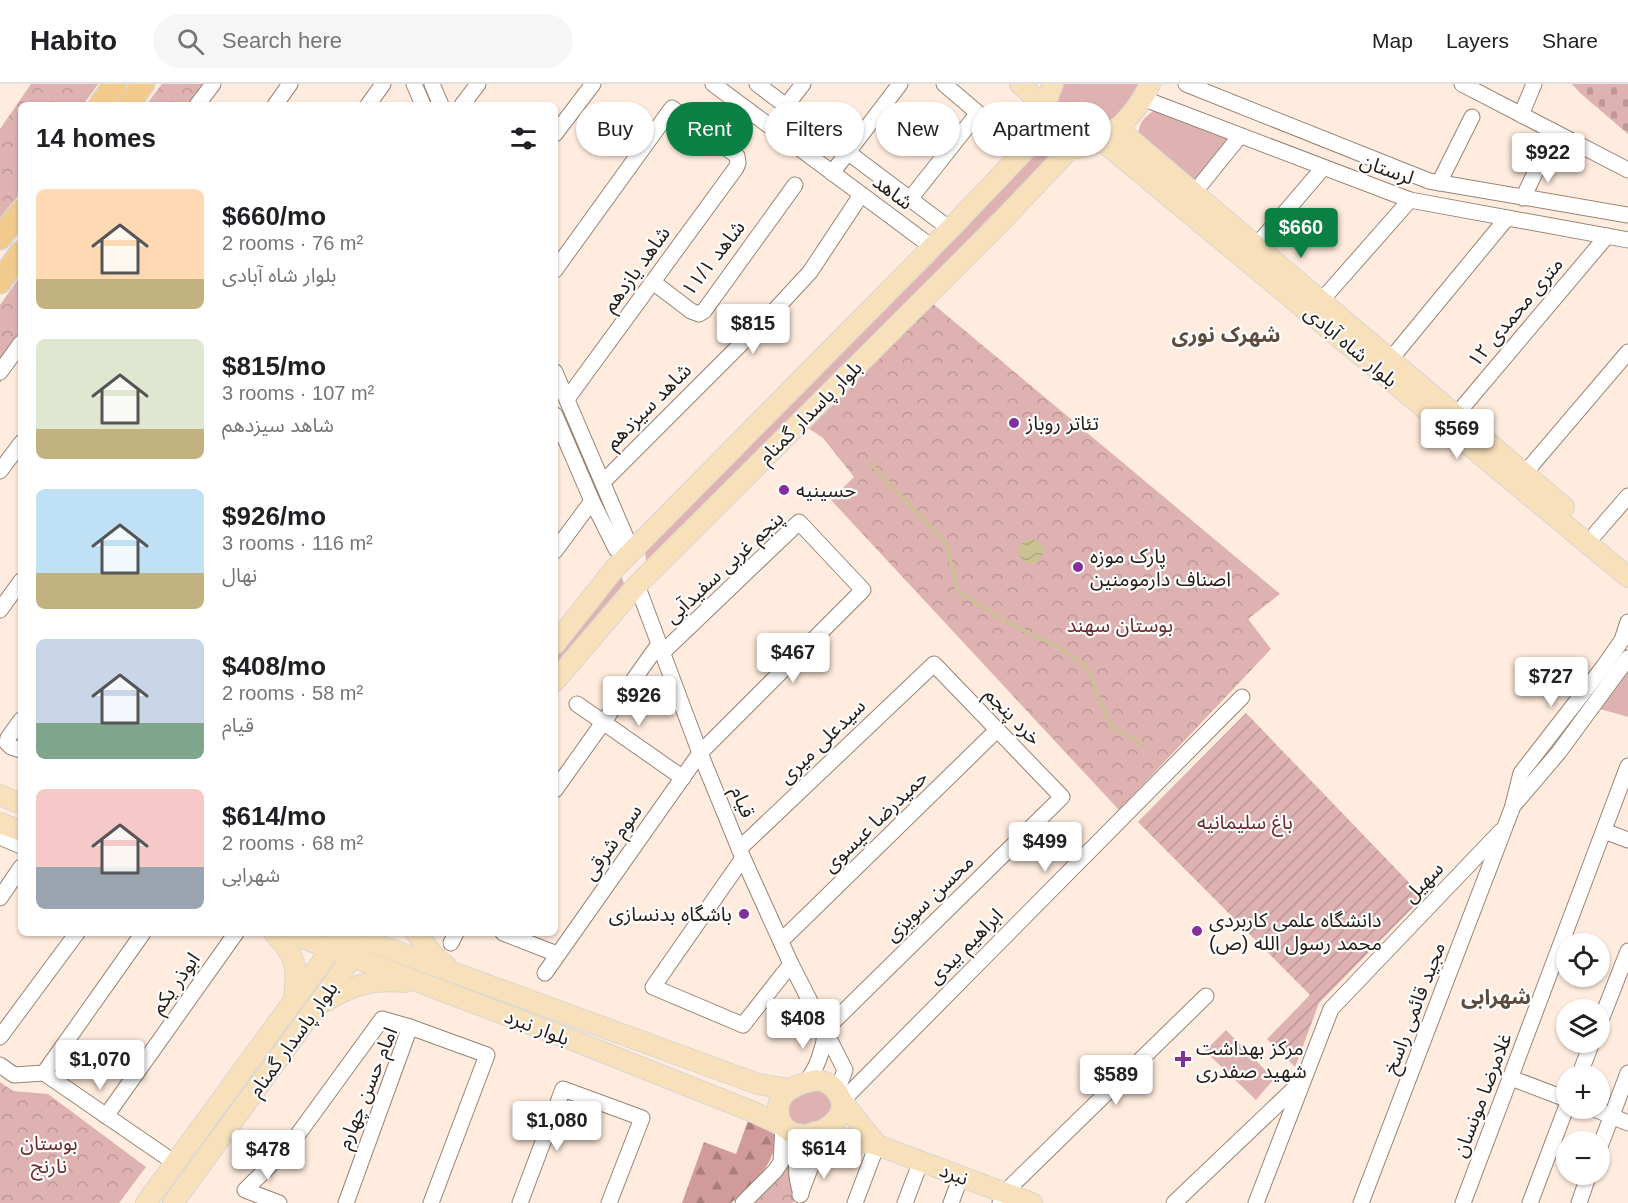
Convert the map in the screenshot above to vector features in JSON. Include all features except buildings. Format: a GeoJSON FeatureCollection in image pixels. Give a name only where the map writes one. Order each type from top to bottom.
{"type":"FeatureCollection","features":[{"type":"Feature","properties":{"kind":"highway"},"geometry":{"type":"LineString","coordinates":[[102,102],[115,84]]}},
{"type":"Feature","properties":{"kind":"highway"},"geometry":{"type":"LineString","coordinates":[[130,102],[143,84]]}},
{"type":"Feature","properties":{"kind":"highway"},"geometry":{"type":"LineString","coordinates":[[0,238],[18,215]]}},
{"type":"Feature","properties":{"kind":"highway"},"geometry":{"type":"LineString","coordinates":[[0,282],[18,256]]}},
{"type":"Feature","properties":{"kind":"main road"},"geometry":{"type":"LineString","coordinates":[[1020,84],[1035,102]]}},
{"type":"Feature","properties":{"kind":"main road"},"geometry":{"type":"LineString","coordinates":[[1047,102],[1053,84]]}},
{"type":"Feature","properties":{"kind":"main road"},"geometry":{"type":"LineString","coordinates":[[1111,132],[1146,91]]}},
{"type":"Feature","properties":{"kind":"main road","name":"بلوار شاه آبادی"},"geometry":{"type":"LineString","coordinates":[[1117,128],[1628,561]]}},
{"type":"Feature","properties":{"kind":"main road","name":"بلوار شاه آبادی"},"geometry":{"type":"LineString","coordinates":[[1111,148],[1628,577]]}},
{"type":"Feature","properties":{"kind":"main road","name":"بلوار پاسدار گمنام"},"geometry":{"type":"LineString","coordinates":[[558,640],[627,556],[950,229],[1015,156]]}},
{"type":"Feature","properties":{"kind":"main road","name":"بلوار پاسدار گمنام"},"geometry":{"type":"LineString","coordinates":[[558,677],[637,585],[995,228],[1063,156]]}},
{"type":"Feature","properties":{"kind":"main road"},"geometry":{"type":"LineString","coordinates":[[0,795],[18,803]]}},
{"type":"Feature","properties":{"kind":"main road"},"geometry":{"type":"LineString","coordinates":[[0,823],[18,830]]}},
{"type":"Feature","properties":{"kind":"main road"},"geometry":{"type":"LineString","coordinates":[[277,936],[290,951],[294,962],[297,976],[293,1001]]}},
{"type":"Feature","properties":{"kind":"main road","name":"بلوار نبرد"},"geometry":{"type":"LineString","coordinates":[[297,936],[752,1111],[783,1126]]}},
{"type":"Feature","properties":{"kind":"main road","name":"بلوار پاسدار گمنام"},"geometry":{"type":"LineString","coordinates":[[146,1203],[342,936]]}},
{"type":"Feature","properties":{"kind":"main road"},"geometry":{"type":"LineString","coordinates":[[418,936],[437,959],[458,974]]}},
{"type":"Feature","properties":{"kind":"main road","name":"بلوار پاسدار گمنام"},"geometry":{"type":"LineString","coordinates":[[173,1203],[368,937]]}},
{"type":"Feature","properties":{"kind":"main road","name":"بلوار نبرد"},"geometry":{"type":"LineString","coordinates":[[368,937],[458,974],[758,1084],[797,1086]]}},
{"type":"Feature","properties":{"kind":"main road"},"geometry":{"type":"LineString","coordinates":[[317,1006],[359,984],[385,981],[423,984]]}},
{"type":"Feature","properties":{"kind":"main road"},"geometry":{"type":"LineString","coordinates":[[839,1096],[842,1109],[833,1124],[815,1132],[798,1135],[783,1126],[779,1119],[779,1102],[797,1086],[817,1080],[826,1082],[833,1086],[877,1145]]}},
{"type":"Feature","properties":{"kind":"main road","name":"نبرد"},"geometry":{"type":"LineString","coordinates":[[815,1132],[877,1145],[961,1176],[1002,1198],[1032,1203]]}},
{"type":"Feature","properties":{"kind":"street"},"geometry":{"type":"LineString","coordinates":[[199,102],[213,84]]}},
{"type":"Feature","properties":{"kind":"street"},"geometry":{"type":"LineString","coordinates":[[277,102],[290,84]]}},
{"type":"Feature","properties":{"kind":"street"},"geometry":{"type":"LineString","coordinates":[[370,102],[383,84]]}},
{"type":"Feature","properties":{"kind":"street"},"geometry":{"type":"LineString","coordinates":[[414,84],[422,102]]}},
{"type":"Feature","properties":{"kind":"street"},"geometry":{"type":"LineString","coordinates":[[432,84],[440,102]]}},
{"type":"Feature","properties":{"kind":"street"},"geometry":{"type":"LineString","coordinates":[[464,102],[478,84]]}},
{"type":"Feature","properties":{"kind":"street"},"geometry":{"type":"LineString","coordinates":[[558,131],[593,84]]}},
{"type":"Feature","properties":{"kind":"street","name":"شاهد"},"geometry":{"type":"LineString","coordinates":[[713,84],[932,247]]}},
{"type":"Feature","properties":{"kind":"street","name":"شاهد"},"geometry":{"type":"LineString","coordinates":[[757,84],[781,102]]}},
{"type":"Feature","properties":{"kind":"street"},"geometry":{"type":"LineString","coordinates":[[789,102],[802,84]]}},
{"type":"Feature","properties":{"kind":"street"},"geometry":{"type":"LineString","coordinates":[[864,131],[900,84]]}},
{"type":"Feature","properties":{"kind":"street"},"geometry":{"type":"LineString","coordinates":[[910,199],[978,113],[944,84]]}},
{"type":"Feature","properties":{"kind":"street","name":"لرستان"},"geometry":{"type":"LineString","coordinates":[[1186,84],[1429,182],[1628,215]]}},
{"type":"Feature","properties":{"kind":"street"},"geometry":{"type":"LineString","coordinates":[[1462,84],[1628,170]]}},
{"type":"Feature","properties":{"kind":"street"},"geometry":{"type":"LineString","coordinates":[[1521,115],[1534,84]]}},
{"type":"Feature","properties":{"kind":"street","name":"لرستان"},"geometry":{"type":"LineString","coordinates":[[1146,91],[1240,136],[1410,200],[1628,240]]}},
{"type":"Feature","properties":{"kind":"street"},"geometry":{"type":"LineString","coordinates":[[558,266],[666,116]]}},
{"type":"Feature","properties":{"kind":"street"},"geometry":{"type":"LineString","coordinates":[[1440,183],[1472,117]]}},
{"type":"Feature","properties":{"kind":"street"},"geometry":{"type":"LineString","coordinates":[[1202,183],[1240,136]]}},
{"type":"Feature","properties":{"kind":"street","name":"شاهد یازدهم"},"geometry":{"type":"LineString","coordinates":[[567,399],[738,163],[737,156]]}},
{"type":"Feature","properties":{"kind":"street"},"geometry":{"type":"LineString","coordinates":[[832,173],[845,156]]}},
{"type":"Feature","properties":{"kind":"street","name":"شاهد"},"geometry":{"type":"LineString","coordinates":[[853,156],[950,229]]}},
{"type":"Feature","properties":{"kind":"street"},"geometry":{"type":"LineString","coordinates":[[1523,198],[1543,156]]}},
{"type":"Feature","properties":{"kind":"street"},"geometry":{"type":"LineString","coordinates":[[1256,246],[1323,168]]}},
{"type":"Feature","properties":{"kind":"street","name":"شاهد ۱۱/۱"},"geometry":{"type":"LineString","coordinates":[[653,282],[691,311],[699,314],[704,311],[795,185]]}},
{"type":"Feature","properties":{"kind":"street","name":"شاهد سیزدهم"},"geometry":{"type":"LineString","coordinates":[[603,483],[810,273],[861,195]]}},
{"type":"Feature","properties":{"kind":"street"},"geometry":{"type":"LineString","coordinates":[[1321,301],[1410,200]]}},
{"type":"Feature","properties":{"kind":"street"},"geometry":{"type":"LineString","coordinates":[[1390,360],[1507,218]]}},
{"type":"Feature","properties":{"kind":"street","name":"۱۲ متری محمدی"},"geometry":{"type":"LineString","coordinates":[[1456,415],[1607,236]]}},
{"type":"Feature","properties":{"kind":"street"},"geometry":{"type":"LineString","coordinates":[[0,372],[18,348]]}},
{"type":"Feature","properties":{"kind":"street"},"geometry":{"type":"LineString","coordinates":[[1525,473],[1628,352]]}},
{"type":"Feature","properties":{"kind":"street"},"geometry":{"type":"LineString","coordinates":[[558,379],[628,543],[627,556],[616,549],[592,501],[558,422]]}},
{"type":"Feature","properties":{"kind":"street"},"geometry":{"type":"LineString","coordinates":[[0,471],[18,447]]}},
{"type":"Feature","properties":{"kind":"street"},"geometry":{"type":"LineString","coordinates":[[1596,534],[1628,496]]}},
{"type":"Feature","properties":{"kind":"street"},"geometry":{"type":"LineString","coordinates":[[558,547],[592,501]]}},
{"type":"Feature","properties":{"kind":"street","name":"پنجم غربی سفیدآبی"},"geometry":{"type":"LineString","coordinates":[[661,648],[799,522],[863,590]]}},
{"type":"Feature","properties":{"kind":"street"},"geometry":{"type":"LineString","coordinates":[[0,610],[18,585]]}},
{"type":"Feature","properties":{"kind":"street","name":"قیام"},"geometry":{"type":"LineString","coordinates":[[637,585],[700,753],[741,854],[791,964],[845,1070],[839,1096]]}},
{"type":"Feature","properties":{"kind":"street","name":"سوم شرقی"},"geometry":{"type":"LineString","coordinates":[[545,973],[700,753],[863,590]]}},
{"type":"Feature","properties":{"kind":"street","name":"سهیل"},"geometry":{"type":"LineString","coordinates":[[1303,1080],[1330,1009],[1505,827],[1521,773],[1604,666],[1622,640],[1628,622]]}},
{"type":"Feature","properties":{"kind":"street"},"geometry":{"type":"LineString","coordinates":[[558,786],[603,722],[661,648]]}},
{"type":"Feature","properties":{"kind":"street","name":"سهیل"},"geometry":{"type":"LineString","coordinates":[[1513,806],[1559,752],[1628,658]]}},
{"type":"Feature","properties":{"kind":"street","name":"خرد پنجم"},"geometry":{"type":"LineString","coordinates":[[934,664],[1062,797]]}},
{"type":"Feature","properties":{"kind":"street","name":"سیدعلی میری"},"geometry":{"type":"LineString","coordinates":[[791,964],[743,1024],[653,987],[741,854],[934,664]]}},
{"type":"Feature","properties":{"kind":"street","name":"ابراهیم بیدی"},"geometry":{"type":"LineString","coordinates":[[839,1096],[870,1072],[1242,697]]}},
{"type":"Feature","properties":{"kind":"street"},"geometry":{"type":"LineString","coordinates":[[577,704],[683,777]]}},
{"type":"Feature","properties":{"kind":"street"},"geometry":{"type":"LineString","coordinates":[[14,747],[8,738],[18,724]]}},
{"type":"Feature","properties":{"kind":"street","name":"حمیدرضا عیسوی"},"geometry":{"type":"LineString","coordinates":[[781,941],[998,730]]}},
{"type":"Feature","properties":{"kind":"street","name":"غلامرضا مونسان"},"geometry":{"type":"LineString","coordinates":[[1463,1203],[1628,766]]}},
{"type":"Feature","properties":{"kind":"street","name":"محسن سویزی"},"geometry":{"type":"LineString","coordinates":[[826,1029],[1062,797]]}},
{"type":"Feature","properties":{"kind":"street","name":"مجید قائمی راسخ"},"geometry":{"type":"LineString","coordinates":[[1361,1203],[1505,827]]}},
{"type":"Feature","properties":{"kind":"street"},"geometry":{"type":"LineString","coordinates":[[1604,831],[1628,840]]}},
{"type":"Feature","properties":{"kind":"street"},"geometry":{"type":"LineString","coordinates":[[0,837],[18,845]]}},
{"type":"Feature","properties":{"kind":"street"},"geometry":{"type":"LineString","coordinates":[[0,898],[18,871]]}},
{"type":"Feature","properties":{"kind":"street"},"geometry":{"type":"LineString","coordinates":[[0,1037],[75,936]]}},
{"type":"Feature","properties":{"kind":"street"},"geometry":{"type":"LineString","coordinates":[[44,1073],[141,936]]}},
{"type":"Feature","properties":{"kind":"street","name":"ابوذر یکم"},"geometry":{"type":"LineString","coordinates":[[106,1116],[234,936]]}},
{"type":"Feature","properties":{"kind":"street"},"geometry":{"type":"LineString","coordinates":[[511,936],[557,954]]}},
{"type":"Feature","properties":{"kind":"street"},"geometry":{"type":"LineString","coordinates":[[1609,999],[1628,951]]}},
{"type":"Feature","properties":{"kind":"street"},"geometry":{"type":"LineString","coordinates":[[1002,1198],[1206,996]]}},
{"type":"Feature","properties":{"kind":"street"},"geometry":{"type":"LineString","coordinates":[[279,1203],[245,1190],[288,1148],[382,1018],[410,1027]]}},
{"type":"Feature","properties":{"kind":"street","name":"امام حسن چهارم"},"geometry":{"type":"LineString","coordinates":[[346,1203],[410,1027],[487,1055],[431,1203]]}},
{"type":"Feature","properties":{"kind":"street"},"geometry":{"type":"LineString","coordinates":[[797,1086],[810,1077],[816,1060],[824,1048],[826,1029]]}},
{"type":"Feature","properties":{"kind":"street"},"geometry":{"type":"LineString","coordinates":[[0,1065],[14,1075],[44,1073],[175,1163]]}},
{"type":"Feature","properties":{"kind":"street"},"geometry":{"type":"LineString","coordinates":[[1606,1131],[1628,1074]]}},
{"type":"Feature","properties":{"kind":"street"},"geometry":{"type":"LineString","coordinates":[[1511,1078],[1556,1095]]}},
{"type":"Feature","properties":{"kind":"street"},"geometry":{"type":"LineString","coordinates":[[1174,1203],[1303,1080]]}},
{"type":"Feature","properties":{"kind":"street"},"geometry":{"type":"LineString","coordinates":[[1256,1203],[1303,1080]]}},
{"type":"Feature","properties":{"kind":"street"},"geometry":{"type":"LineString","coordinates":[[520,1203],[563,1089],[642,1118],[609,1203]]}},
{"type":"Feature","properties":{"kind":"street"},"geometry":{"type":"LineString","coordinates":[[1612,1116],[1628,1123]]}},
{"type":"Feature","properties":{"kind":"street"},"geometry":{"type":"LineString","coordinates":[[1530,1203],[1562,1119]]}},
{"type":"Feature","properties":{"kind":"street"},"geometry":{"type":"LineString","coordinates":[[743,1203],[775,1172],[781,1162],[783,1126]]}},
{"type":"Feature","properties":{"kind":"street"},"geometry":{"type":"LineString","coordinates":[[799,1199],[795,1168],[801,1150],[815,1132]]}},
{"type":"Feature","properties":{"kind":"street"},"geometry":{"type":"LineString","coordinates":[[855,1203],[877,1145]]}},
{"type":"Feature","properties":{"kind":"street"},"geometry":{"type":"LineString","coordinates":[[799,1199],[816,1153]]}},
{"type":"Feature","properties":{"kind":"street"},"geometry":{"type":"LineString","coordinates":[[905,1203],[921,1161]]}},
{"type":"Feature","properties":{"kind":"street"},"geometry":{"type":"LineString","coordinates":[[951,1203],[961,1176]]}},
{"type":"Feature","properties":{"kind":"street"},"geometry":{"type":"LineString","coordinates":[[1578,1203],[1585,1185]]}},
{"type":"Feature","properties":{"kind":"green space"},"geometry":{"type":"Polygon","coordinates":[[[31,84],[98,84],[85,102],[19,102],[31,84]]]}},
{"type":"Feature","properties":{"kind":"green space"},"geometry":{"type":"Polygon","coordinates":[[[162,84],[220,84],[207,102],[148,102],[162,84]]]}},
{"type":"Feature","properties":{"kind":"green space"},"geometry":{"type":"Polygon","coordinates":[[[1064,84],[1140,84],[1111,121],[1111,102],[1057,101],[1064,84]]]}},
{"type":"Feature","properties":{"kind":"green space"},"geometry":{"type":"Polygon","coordinates":[[[1572,84],[1628,84],[1628,134],[1579,92],[1572,84]]]}},
{"type":"Feature","properties":{"kind":"green space"},"geometry":{"type":"Polygon","coordinates":[[[18,103],[18,196],[0,221],[0,129],[18,103]]]}},
{"type":"Feature","properties":{"kind":"green space"},"geometry":{"type":"Polygon","coordinates":[[[1157,109],[1234,137],[1193,190],[1138,140],[1142,122],[1157,109]]]}},
{"type":"Feature","properties":{"kind":"green space"},"geometry":{"type":"Polygon","coordinates":[[[1031,156],[1058,156],[991,216],[868,342],[646,562],[645,549],[931,264],[1031,156]]]}},
{"type":"Feature","properties":{"kind":"green space"},"geometry":{"type":"Polygon","coordinates":[[[18,279],[18,359],[0,383],[0,305],[18,279]]]}},
{"type":"Feature","properties":{"kind":"green space","name":"بوستان سهند"},"geometry":{"type":"Polygon","coordinates":[[[932,303],[1280,594],[1248,619],[1271,649],[1119,810],[831,500],[854,477],[823,438],[808,428],[932,303]]]}},
{"type":"Feature","properties":{"kind":"green space"},"geometry":{"type":"Polygon","coordinates":[[[620,571],[625,587],[558,666],[558,649],[620,571]]]}},
{"type":"Feature","properties":{"kind":"green space"},"geometry":{"type":"Polygon","coordinates":[[[1628,669],[1628,717],[1600,709],[1626,673],[1628,669]]]}},
{"type":"Feature","properties":{"kind":"green space","name":"باغ سلیمانیه"},"geometry":{"type":"Polygon","coordinates":[[[1246,713],[1423,897],[1319,1003],[1295,1067],[1267,1039],[1310,995],[1138,822],[1246,713]]]}},
{"type":"Feature","properties":{"kind":"green space"},"geometry":{"type":"Polygon","coordinates":[[[1226,1030],[1274,1079],[1256,1100],[1205,1051],[1226,1030]]]}},
{"type":"Feature","properties":{"kind":"green space","name":"بوستان نارنج"},"geometry":{"type":"Polygon","coordinates":[[[0,1082],[13,1091],[48,1094],[146,1167],[119,1203],[0,1203],[0,1082]]]}},
{"type":"Feature","properties":{"kind":"green space"},"geometry":{"type":"Polygon","coordinates":[[[818,1089],[825,1091],[833,1103],[826,1116],[806,1126],[793,1122],[787,1116],[789,1102],[800,1093],[818,1089]]]}},
{"type":"Feature","properties":{"kind":"green space"},"geometry":{"type":"Polygon","coordinates":[[[749,1118],[775,1134],[772,1155],[762,1173],[731,1203],[682,1203],[704,1142],[736,1154],[749,1118]]]}},
{"type":"Feature","properties":{"kind":"green space"},"geometry":{"type":"Polygon","coordinates":[[[788,1164],[792,1185],[797,1194],[793,1203],[754,1203],[788,1164]]]}},
{"type":"Feature","properties":{"kind":"water"},"geometry":{"type":"Polygon","coordinates":[[[1031,539],[1039,543],[1043,551],[1039,559],[1031,563],[1023,559],[1019,551],[1023,543],[1031,539]]]}},
{"type":"Feature","properties":{"kind":"waterway"},"geometry":{"type":"LineString","coordinates":[[871,464],[947,544],[957,591],[1005,621],[1055,646],[1085,665],[1111,726],[1142,744]]}},
{"type":"Feature","properties":{"kind":"place","name":"تئاتر روباز"},"geometry":{"type":"Point","coordinates":[1014,423]}},
{"type":"Feature","properties":{"kind":"place","name":"حسینیه"},"geometry":{"type":"Point","coordinates":[784,490]}},
{"type":"Feature","properties":{"kind":"place","name":"پارک موزه اصناف دارمومنین"},"geometry":{"type":"Point","coordinates":[1078,567]}},
{"type":"Feature","properties":{"kind":"place","name":"باشگاه بدنسازی"},"geometry":{"type":"Point","coordinates":[744,914]}},
{"type":"Feature","properties":{"kind":"place","name":"دانشگاه علمی کاربردی محمد رسول الله (ص)"},"geometry":{"type":"Point","coordinates":[1197,931]}},
{"type":"Feature","properties":{"kind":"place","name":"مرکز بهداشت شهید صفدری"},"geometry":{"type":"Point","coordinates":[1183,1059]}},
{"type":"Feature","properties":{"kind":"district","name":"شهرک نوری"},"geometry":{"type":"Point","coordinates":[1226,334]}},
{"type":"Feature","properties":{"kind":"district","name":"شهرابی"},"geometry":{"type":"Point","coordinates":[1496,996]}}]}
